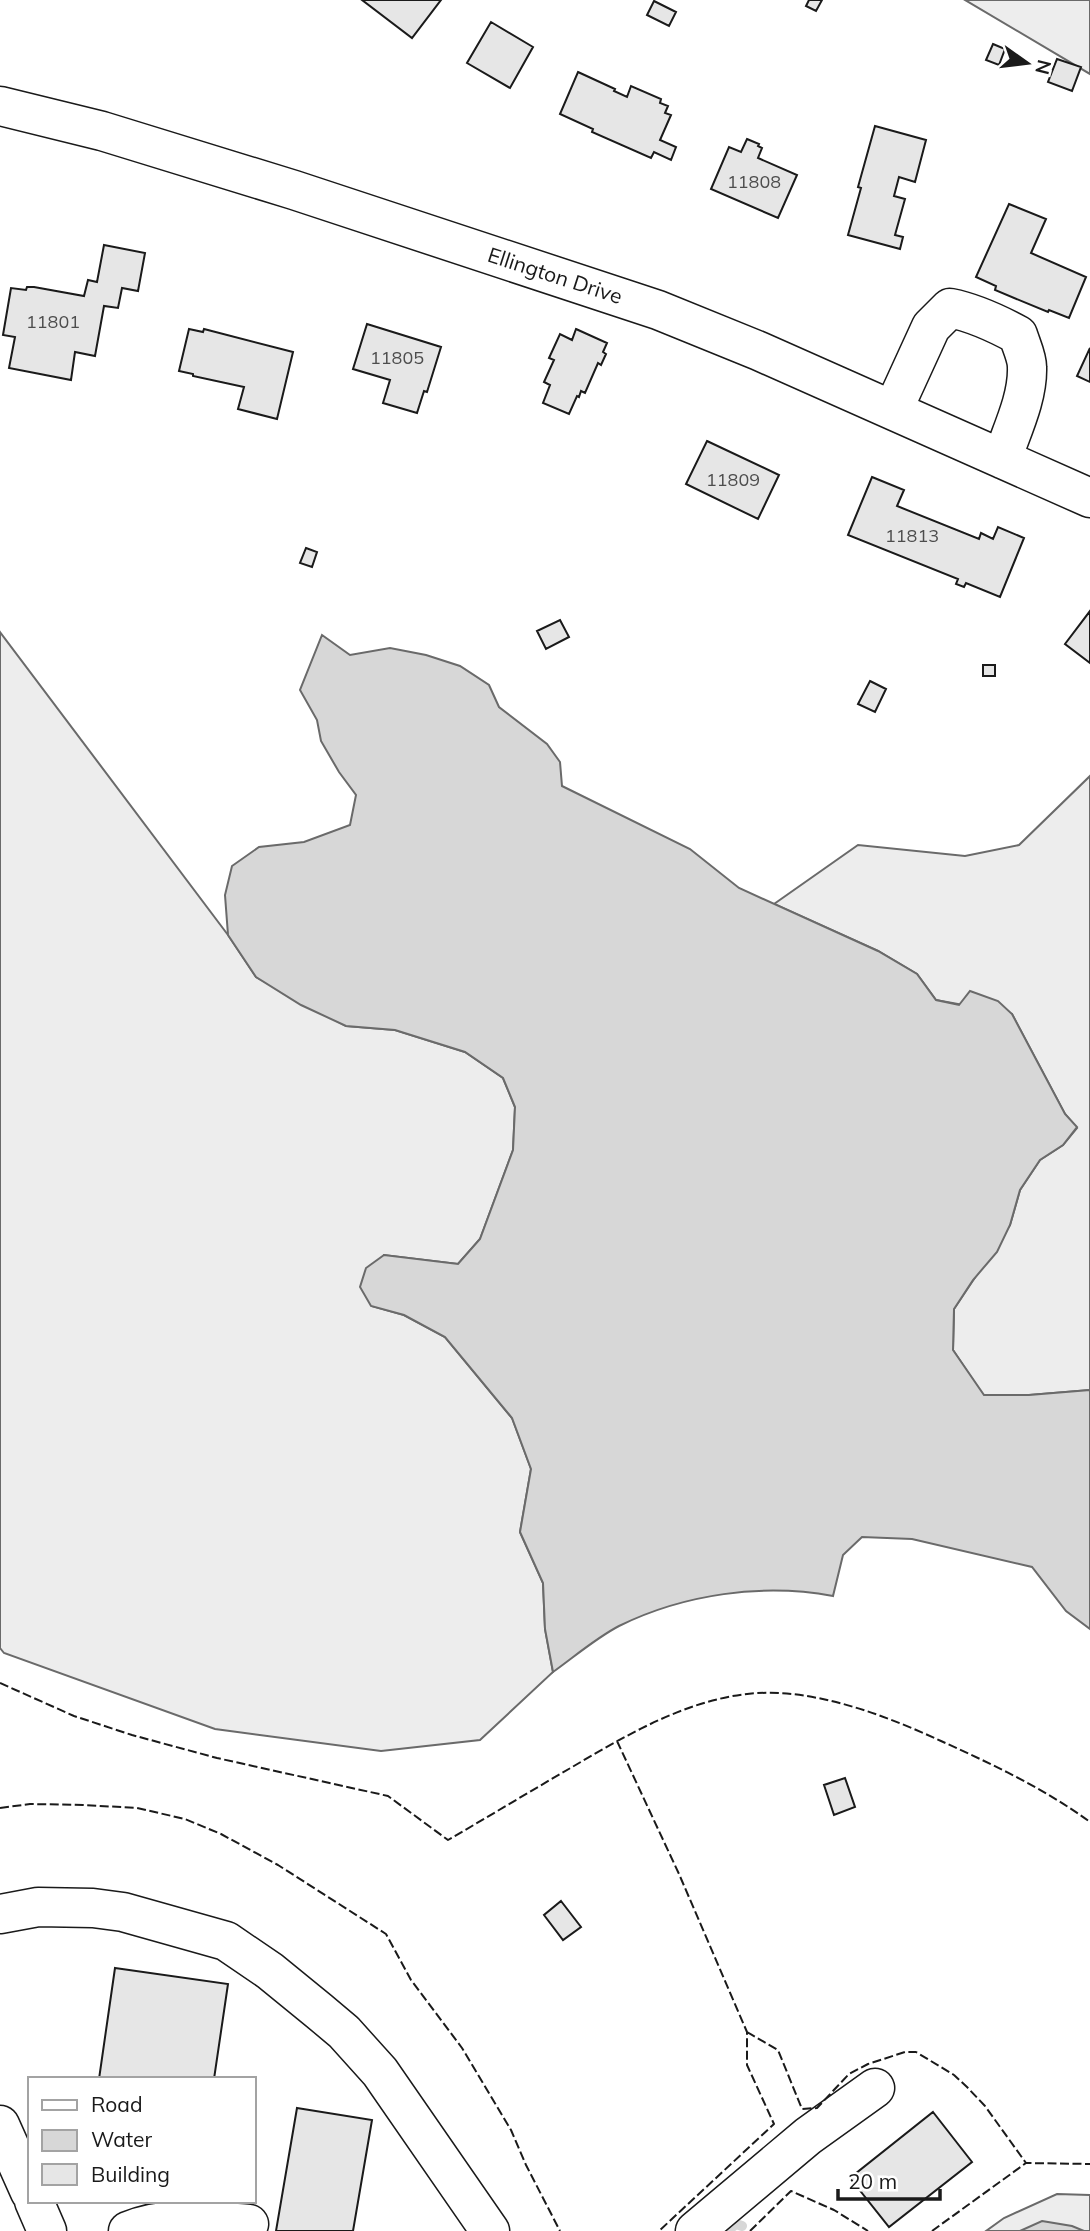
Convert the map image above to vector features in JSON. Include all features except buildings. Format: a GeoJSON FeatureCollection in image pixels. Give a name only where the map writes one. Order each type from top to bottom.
{"type":"FeatureCollection","features":[{"type":"Feature","properties":{"kind":"street","name":"Ellington Drive"},"geometry":{"type":"LineString","coordinates":[[0,106],[102,131],[294,190],[658,310],[759,351],[1090,498]]}},
{"type":"Feature","properties":{"kind":"street"},"geometry":{"type":"LineString","coordinates":[[893,410],[931,327],[950,308],[973,313],[998,324],[1018,335],[1027,365],[1021,402],[1002,459]]}},
{"type":"Feature","properties":{"kind":"street"},"geometry":{"type":"LineString","coordinates":[[0,1914],[38,1907],[93,1908],[124,1912],[226,1941],[270,1971],[344,2032],[380,2072],[490,2231]]}},
{"type":"Feature","properties":{"kind":"street"},"geometry":{"type":"LineString","coordinates":[[695,2231],[808,2136],[875,2088]]}},
{"type":"Feature","properties":{"kind":"street"},"geometry":{"type":"LineString","coordinates":[[0,2125],[28,2188]]}},
{"type":"Feature","properties":{"kind":"street"},"geometry":{"type":"LineString","coordinates":[[35,2203],[47,2231]]}},
{"type":"Feature","properties":{"kind":"street"},"geometry":{"type":"LineString","coordinates":[[128,2231],[156,2223],[179,2221],[249,2224]]}},
{"type":"Feature","properties":{"kind":"shaded area"},"geometry":{"type":"Polygon","coordinates":[[[965,0],[1090,0],[1090,74],[965,0]]]}},
{"type":"Feature","properties":{"kind":"shaded area"},"geometry":{"type":"Polygon","coordinates":[[[0,632],[228,935],[256,977],[346,1026],[395,1030],[465,1052],[503,1078],[515,1107],[513,1150],[480,1239],[458,1264],[384,1255],[372,1306],[404,1315],[445,1337],[512,1418],[531,1469],[520,1532],[543,1583],[545,1629],[553,1672],[480,1740],[381,1751],[215,1729],[4,1653],[0,1648],[0,632]]]}},
{"type":"Feature","properties":{"kind":"shaded area"},"geometry":{"type":"Polygon","coordinates":[[[1090,776],[1090,1390],[1029,1395],[983,1395],[953,1350],[954,1309],[1010,1225],[1020,1190],[1040,1160],[1063,1145],[1077,1128],[1065,1114],[1012,1014],[936,1000],[917,974],[878,951],[774,904],[858,845],[965,856],[1019,845],[1090,776]]]}},
{"type":"Feature","properties":{"kind":"shaded area"},"geometry":{"type":"Polygon","coordinates":[[[1057,2194],[1090,2195],[1090,2231],[986,2231],[1004,2218],[1057,2194]]]}},
{"type":"Feature","properties":{"kind":"water"},"geometry":{"type":"Polygon","coordinates":[[[322,635],[350,655],[390,648],[426,655],[460,666],[489,685],[499,707],[547,744],[560,762],[562,786],[690,849],[739,888],[878,951],[917,974],[936,1000],[959,1005],[970,991],[998,1001],[1012,1014],[1065,1114],[1077,1127],[1063,1145],[1040,1160],[1020,1190],[1010,1225],[997,1252],[973,1280],[954,1309],[953,1350],[984,1395],[1029,1395],[1090,1390],[1090,1629],[1066,1611],[1032,1567],[912,1539],[862,1537],[843,1555],[833,1596],[806,1592],[751,1591],[670,1606],[610,1631],[553,1672],[545,1629],[543,1583],[520,1532],[531,1469],[512,1418],[445,1337],[404,1315],[371,1306],[360,1287],[366,1268],[384,1255],[458,1264],[480,1239],[513,1150],[515,1107],[503,1078],[465,1052],[395,1030],[346,1026],[301,1005],[256,977],[228,935],[225,895],[232,866],[259,847],[304,842],[350,825],[356,795],[321,741],[317,720],[300,690],[322,635]]]}},
{"type":"Feature","properties":{"kind":"water"},"geometry":{"type":"Polygon","coordinates":[[[1042,2221],[1072,2226],[1084,2231],[1020,2231],[1042,2221]]]}},
{"type":"Feature","properties":{"kind":"waterway"},"geometry":{"type":"LineString","coordinates":[[727,2231],[736,2224],[742,2226]]}},
{"type":"Feature","properties":{"kind":"fence"},"geometry":{"type":"LineString","coordinates":[[0,1683],[74,1716],[132,1735],[217,1758],[388,1796],[448,1840],[587,1758],[665,1717],[721,1698],[779,1693],[841,1703],[922,1732],[1037,1788],[1090,1822]]}},
{"type":"Feature","properties":{"kind":"fence"},"geometry":{"type":"LineString","coordinates":[[617,1741],[679,1874],[747,2032],[747,2065],[774,2124],[659,2231]]}},
{"type":"Feature","properties":{"kind":"fence"},"geometry":{"type":"LineString","coordinates":[[0,1808],[30,1804],[137,1808],[185,1819],[221,1834],[278,1865],[386,1934],[411,1980],[462,2048],[511,2130],[560,2231]]}},
{"type":"Feature","properties":{"kind":"fence"},"geometry":{"type":"LineString","coordinates":[[747,2032],[778,2050],[802,2109],[817,2108],[849,2074],[868,2064],[905,2052],[916,2052],[954,2075],[967,2087],[985,2106],[1026,2163]]}},
{"type":"Feature","properties":{"kind":"fence"},"geometry":{"type":"LineString","coordinates":[[932,2231],[1026,2163],[1090,2164]]}},
{"type":"Feature","properties":{"kind":"fence"},"geometry":{"type":"LineString","coordinates":[[750,2231],[791,2191],[834,2210],[868,2231]]}}]}
